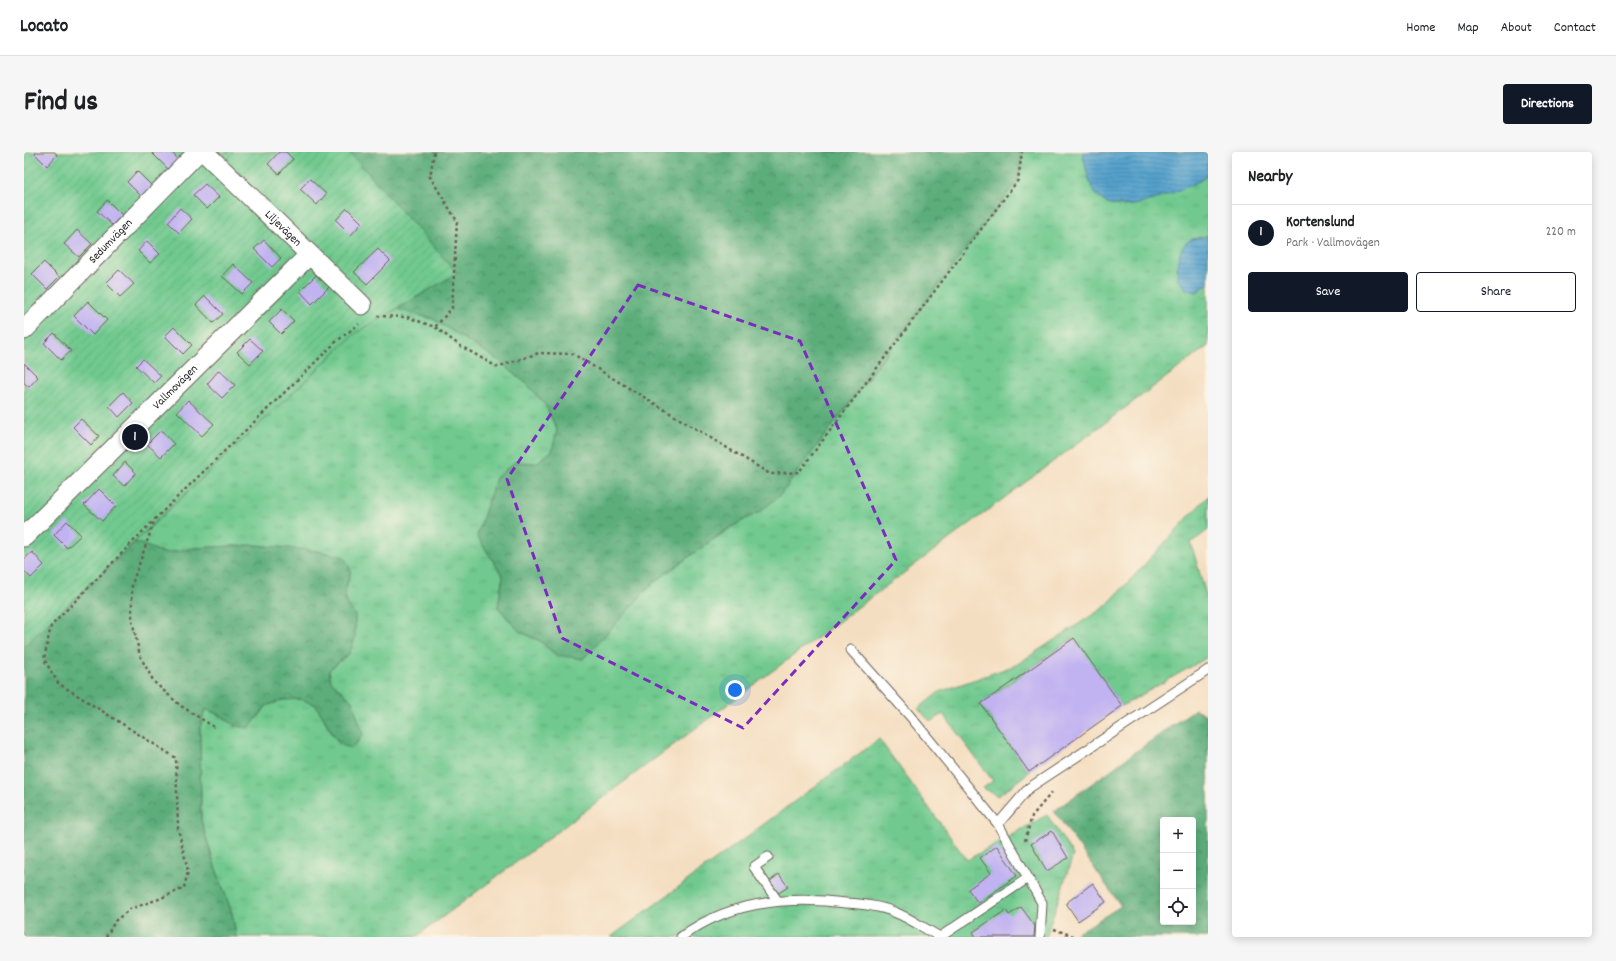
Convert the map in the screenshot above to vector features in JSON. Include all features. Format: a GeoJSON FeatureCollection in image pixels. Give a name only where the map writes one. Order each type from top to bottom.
{"type":"FeatureCollection","features":[{"type":"Feature","properties":{"kind":"street","name":"Sedumvägen"},"geometry":{"type":"LineString","coordinates":[[24,330],[198,152]]}},
{"type":"Feature","properties":{"kind":"street","name":"Liljevägen"},"geometry":{"type":"LineString","coordinates":[[204,152],[309,255],[366,315]]}},
{"type":"Feature","properties":{"kind":"street","name":"Vallmovägen"},"geometry":{"type":"LineString","coordinates":[[28,528],[309,255]]}},
{"type":"Feature","properties":{"kind":"lane"},"geometry":{"type":"LineString","coordinates":[[851,650],[910,716],[998,824],[1042,903],[1040,937]]}},
{"type":"Feature","properties":{"kind":"lane"},"geometry":{"type":"LineString","coordinates":[[998,824],[1029,788],[1208,670]]}},
{"type":"Feature","properties":{"kind":"lane"},"geometry":{"type":"LineString","coordinates":[[768,857],[754,867],[777,900]]}},
{"type":"Feature","properties":{"kind":"lane"},"geometry":{"type":"LineString","coordinates":[[681,937],[694,927],[715,917],[752,905],[777,900],[802,899],[860,904],[894,912],[940,937],[1028,878]]}},
{"type":"Feature","properties":{"kind":"path"},"geometry":{"type":"LineString","coordinates":[[434,152],[430,177],[457,221],[452,308],[435,327]]}},
{"type":"Feature","properties":{"kind":"path"},"geometry":{"type":"LineString","coordinates":[[106,937],[115,921],[130,909],[184,888],[188,871],[178,828],[176,758],[58,683],[44,659],[50,626],[155,519],[337,341],[366,315],[407,317],[435,327],[459,345],[496,367],[539,352],[573,354],[770,474],[799,472],[1018,180],[1022,152]]}},
{"type":"Feature","properties":{"kind":"path"},"geometry":{"type":"LineString","coordinates":[[155,519],[132,584],[132,620],[140,656],[154,682],[181,706],[214,727]]}},
{"type":"Feature","properties":{"kind":"path"},"geometry":{"type":"LineString","coordinates":[[1021,865],[1026,835],[1032,816],[1054,790]]}},
{"type":"Feature","properties":{"kind":"path"},"geometry":{"type":"LineString","coordinates":[[1040,924],[1076,937]]}},
{"type":"Feature","properties":{"kind":"highlighted area"},"geometry":{"type":"Polygon","coordinates":[[[638,285],[800,341],[896,560],[743,728],[562,638],[507,479],[638,285]]]}},
{"type":"Feature","properties":{"kind":"green space"},"geometry":{"type":"Polygon","coordinates":[[[24,152],[349,152],[457,273],[356,333],[24,646],[24,152]]]}},
{"type":"Feature","properties":{"kind":"green space"},"geometry":{"type":"Polygon","coordinates":[[[349,152],[1022,152],[1018,180],[780,495],[761,511],[729,528],[654,582],[583,659],[556,655],[540,641],[519,631],[498,607],[503,576],[477,536],[496,478],[515,462],[536,463],[552,451],[557,430],[546,406],[528,385],[498,360],[433,319],[397,309],[457,273],[349,152]]]}},
{"type":"Feature","properties":{"kind":"green space"},"geometry":{"type":"Polygon","coordinates":[[[1022,152],[1208,152],[1208,346],[416,937],[236,937],[232,913],[214,863],[201,820],[200,728],[205,709],[222,716],[235,726],[258,718],[266,706],[283,700],[300,699],[316,705],[333,735],[352,701],[331,681],[329,670],[349,654],[355,615],[346,599],[347,584],[351,571],[318,551],[255,545],[195,548],[164,553],[135,542],[356,332],[397,309],[433,319],[498,360],[528,385],[546,406],[557,430],[552,451],[536,463],[515,462],[496,478],[477,536],[503,576],[498,607],[519,631],[540,641],[556,655],[626,612],[654,582],[701,548],[780,495],[1018,180],[1022,152]]]}},
{"type":"Feature","properties":{"kind":"green space"},"geometry":{"type":"Polygon","coordinates":[[[1208,496],[1208,530],[1191,543],[1208,602],[1208,657],[1122,706],[1073,638],[981,704],[1029,772],[998,796],[983,788],[993,781],[943,714],[931,722],[918,709],[939,692],[1016,665],[1106,606],[1208,496]]]}},
{"type":"Feature","properties":{"kind":"green space"},"geometry":{"type":"Polygon","coordinates":[[[135,542],[164,553],[195,548],[255,545],[318,551],[344,557],[351,571],[344,593],[346,603],[355,615],[355,638],[349,654],[329,670],[331,681],[352,701],[363,734],[358,742],[350,748],[339,744],[316,705],[300,699],[283,700],[266,706],[249,728],[235,726],[222,716],[205,709],[200,728],[201,820],[214,863],[232,913],[236,937],[24,937],[24,646],[135,542]]]}},
{"type":"Feature","properties":{"kind":"green space"},"geometry":{"type":"Polygon","coordinates":[[[1195,709],[1208,716],[1208,937],[1071,937],[1121,906],[1054,811],[1195,709]]]}},
{"type":"Feature","properties":{"kind":"green space"},"geometry":{"type":"Polygon","coordinates":[[[879,739],[967,860],[1047,815],[1073,855],[1046,937],[611,937],[879,739]]]}},
{"type":"Feature","properties":{"kind":"water"},"geometry":{"type":"Polygon","coordinates":[[[1083,152],[1208,152],[1208,175],[1188,187],[1145,202],[1123,206],[1112,205],[1095,193],[1090,184],[1083,152]]]}},
{"type":"Feature","properties":{"kind":"water"},"geometry":{"type":"Polygon","coordinates":[[[1208,235],[1208,284],[1197,292],[1187,290],[1178,280],[1177,269],[1180,252],[1187,242],[1192,239],[1208,235]]]}},
{"type":"Feature","properties":{"kind":"building"},"geometry":{"type":"Polygon","coordinates":[[[36,152],[55,152],[57,155],[47,166],[35,154],[36,152]]]}},
{"type":"Feature","properties":{"kind":"building"},"geometry":{"type":"Polygon","coordinates":[[[151,152],[171,152],[178,159],[168,169],[151,152]]]}},
{"type":"Feature","properties":{"kind":"building"},"geometry":{"type":"Polygon","coordinates":[[[279,152],[286,152],[293,159],[279,174],[268,164],[279,152]]]}},
{"type":"Feature","properties":{"kind":"building"},"geometry":{"type":"Polygon","coordinates":[[[137,171],[152,186],[141,196],[127,182],[137,171]]]}},
{"type":"Feature","properties":{"kind":"building"},"geometry":{"type":"Polygon","coordinates":[[[310,179],[326,194],[317,205],[300,189],[310,179]]]}},
{"type":"Feature","properties":{"kind":"building"},"geometry":{"type":"Polygon","coordinates":[[[205,184],[219,197],[207,209],[193,195],[205,184]]]}},
{"type":"Feature","properties":{"kind":"building"},"geometry":{"type":"Polygon","coordinates":[[[107,200],[122,215],[112,225],[97,211],[107,200]]]}},
{"type":"Feature","properties":{"kind":"building"},"geometry":{"type":"Polygon","coordinates":[[[180,208],[192,219],[179,233],[168,222],[180,208]]]}},
{"type":"Feature","properties":{"kind":"building"},"geometry":{"type":"Polygon","coordinates":[[[347,208],[362,223],[351,235],[336,220],[347,208]]]}},
{"type":"Feature","properties":{"kind":"building"},"geometry":{"type":"Polygon","coordinates":[[[77,230],[92,244],[79,257],[64,244],[77,230]]]}},
{"type":"Feature","properties":{"kind":"building"},"geometry":{"type":"Polygon","coordinates":[[[264,240],[281,258],[272,267],[254,249],[264,240]]]}},
{"type":"Feature","properties":{"kind":"building"},"geometry":{"type":"Polygon","coordinates":[[[147,241],[160,254],[150,263],[138,251],[147,241]]]}},
{"type":"Feature","properties":{"kind":"building"},"geometry":{"type":"Polygon","coordinates":[[[378,249],[390,261],[367,284],[354,272],[378,249]]]}},
{"type":"Feature","properties":{"kind":"building"},"geometry":{"type":"Polygon","coordinates":[[[44,262],[59,277],[47,289],[32,274],[44,262]]]}},
{"type":"Feature","properties":{"kind":"building"},"geometry":{"type":"Polygon","coordinates":[[[233,264],[253,283],[242,294],[222,276],[233,264]]]}},
{"type":"Feature","properties":{"kind":"building"},"geometry":{"type":"Polygon","coordinates":[[[119,270],[134,284],[120,297],[106,283],[119,270]]]}},
{"type":"Feature","properties":{"kind":"building"},"geometry":{"type":"Polygon","coordinates":[[[316,275],[329,287],[312,304],[300,291],[316,275]]]}},
{"type":"Feature","properties":{"kind":"building"},"geometry":{"type":"Polygon","coordinates":[[[205,296],[223,314],[213,323],[196,305],[205,296]]]}},
{"type":"Feature","properties":{"kind":"building"},"geometry":{"type":"Polygon","coordinates":[[[88,301],[107,320],[93,335],[74,316],[88,301]]]}},
{"type":"Feature","properties":{"kind":"building"},"geometry":{"type":"Polygon","coordinates":[[[282,309],[294,321],[281,334],[269,322],[282,309]]]}},
{"type":"Feature","properties":{"kind":"building"},"geometry":{"type":"Polygon","coordinates":[[[174,327],[192,345],[183,354],[165,336],[174,327]]]}},
{"type":"Feature","properties":{"kind":"building"},"geometry":{"type":"Polygon","coordinates":[[[54,333],[71,351],[61,360],[44,343],[54,333]]]}},
{"type":"Feature","properties":{"kind":"building"},"geometry":{"type":"Polygon","coordinates":[[[250,339],[263,351],[250,364],[237,352],[250,339]]]}},
{"type":"Feature","properties":{"kind":"building"},"geometry":{"type":"Polygon","coordinates":[[[143,359],[161,376],[154,383],[136,366],[143,359]]]}},
{"type":"Feature","properties":{"kind":"building"},"geometry":{"type":"Polygon","coordinates":[[[24,363],[38,377],[29,387],[24,383],[24,363]]]}},
{"type":"Feature","properties":{"kind":"building"},"geometry":{"type":"Polygon","coordinates":[[[219,370],[235,385],[222,398],[207,384],[219,370]]]}},
{"type":"Feature","properties":{"kind":"building"},"geometry":{"type":"Polygon","coordinates":[[[123,392],[133,403],[119,417],[109,406],[123,392]]]}},
{"type":"Feature","properties":{"kind":"building"},"geometry":{"type":"Polygon","coordinates":[[[188,400],[214,424],[202,436],[177,412],[188,400]]]}},
{"type":"Feature","properties":{"kind":"building"},"geometry":{"type":"Polygon","coordinates":[[[81,419],[99,436],[91,445],[73,427],[81,419]]]}},
{"type":"Feature","properties":{"kind":"building"},"geometry":{"type":"Polygon","coordinates":[[[161,430],[174,444],[161,457],[147,444],[161,430]]]}},
{"type":"Feature","properties":{"kind":"building"},"geometry":{"type":"Polygon","coordinates":[[[125,462],[136,473],[124,486],[113,476],[125,462]]]}},
{"type":"Feature","properties":{"kind":"building"},"geometry":{"type":"Polygon","coordinates":[[[99,489],[116,506],[102,521],[84,505],[99,489]]]}},
{"type":"Feature","properties":{"kind":"building"},"geometry":{"type":"Polygon","coordinates":[[[67,521],[81,535],[67,548],[54,535],[67,521]]]}},
{"type":"Feature","properties":{"kind":"building"},"geometry":{"type":"Polygon","coordinates":[[[32,552],[44,565],[31,578],[24,571],[24,559],[32,552]]]}},
{"type":"Feature","properties":{"kind":"building"},"geometry":{"type":"Polygon","coordinates":[[[1074,638],[1122,706],[1029,772],[981,704],[1074,638]]]}},
{"type":"Feature","properties":{"kind":"building"},"geometry":{"type":"Polygon","coordinates":[[[1052,831],[1068,858],[1047,871],[1031,844],[1052,831]]]}},
{"type":"Feature","properties":{"kind":"building"},"geometry":{"type":"Polygon","coordinates":[[[997,846],[1017,876],[978,903],[968,889],[991,873],[980,858],[997,846]]]}},
{"type":"Feature","properties":{"kind":"building"},"geometry":{"type":"Polygon","coordinates":[[[779,874],[788,887],[777,894],[769,882],[779,874]]]}},
{"type":"Feature","properties":{"kind":"building"},"geometry":{"type":"Polygon","coordinates":[[[1093,883],[1106,902],[1078,921],[1066,903],[1093,883]]]}},
{"type":"Feature","properties":{"kind":"building"},"geometry":{"type":"Polygon","coordinates":[[[1021,907],[1035,926],[1034,937],[976,937],[973,932],[1006,910],[1009,915],[1021,907]]]}},
{"type":"Feature","properties":{"kind":"place","name":"Kortenslund"},"geometry":{"type":"Point","coordinates":[135,437]}}]}
